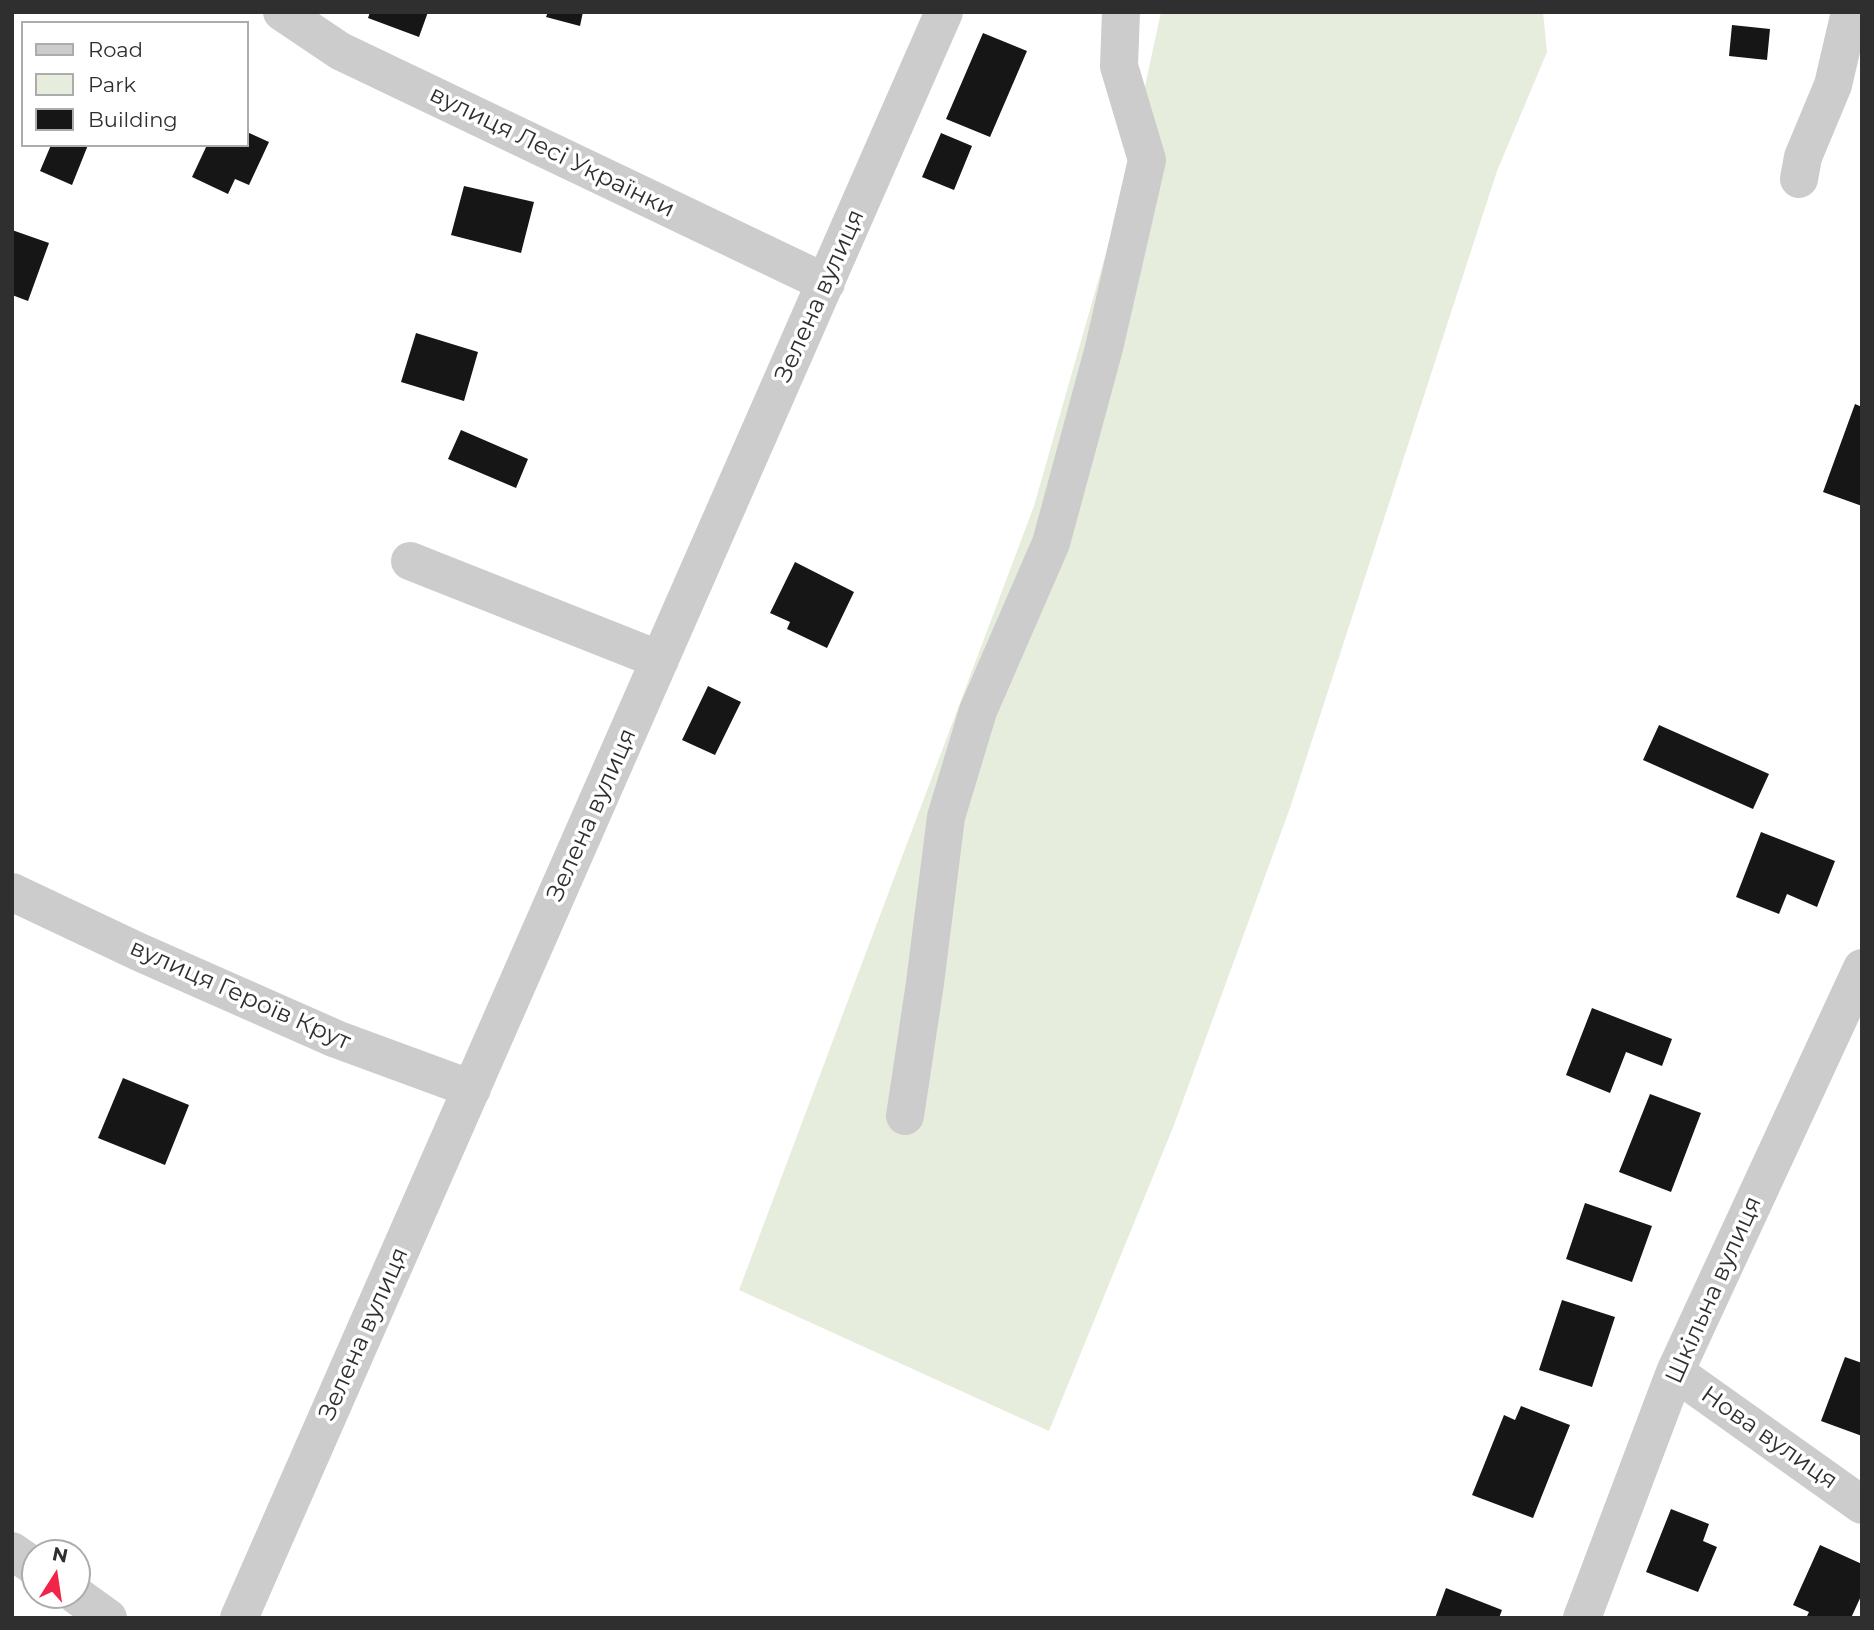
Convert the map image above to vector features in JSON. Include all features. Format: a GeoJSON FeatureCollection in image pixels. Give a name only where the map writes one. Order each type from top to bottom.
{"type":"FeatureCollection","features":[{"type":"Feature","properties":{"kind":"street","name":"вулиця Лесі Українки"},"geometry":{"type":"LineString","coordinates":[[282,12],[340,51],[826,283]]}},
{"type":"Feature","properties":{"kind":"street","name":"Зелена вулиця"},"geometry":{"type":"LineString","coordinates":[[239,1618],[944,12]]}},
{"type":"Feature","properties":{"kind":"street"},"geometry":{"type":"LineString","coordinates":[[905,1116],[946,817],[978,711],[1051,543],[1104,348],[1147,160],[1119,65],[1121,12]]}},
{"type":"Feature","properties":{"kind":"street"},"geometry":{"type":"LineString","coordinates":[[1799,179],[1803,156],[1833,85],[1850,12]]}},
{"type":"Feature","properties":{"kind":"street"},"geometry":{"type":"LineString","coordinates":[[410,561],[660,660]]}},
{"type":"Feature","properties":{"kind":"street","name":"вулиця Героїв Крут"},"geometry":{"type":"LineString","coordinates":[[12,892],[139,952],[336,1039],[472,1088]]}},
{"type":"Feature","properties":{"kind":"street","name":"Шкільна вулиця"},"geometry":{"type":"LineString","coordinates":[[1582,1618],[1675,1372],[1862,968]]}},
{"type":"Feature","properties":{"kind":"street","name":"Нова вулиця"},"geometry":{"type":"LineString","coordinates":[[1675,1372],[1862,1505]]}},
{"type":"Feature","properties":{"kind":"street"},"geometry":{"type":"LineString","coordinates":[[91,1606],[108,1618]]}},
{"type":"Feature","properties":{"kind":"green space"},"geometry":{"type":"Polygon","coordinates":[[[1161,12],[1543,12],[1547,52],[1497,171],[1290,808],[1174,1125],[1049,1431],[739,1290],[1034,506],[1118,211],[1161,12]]]}},
{"type":"Feature","properties":{"kind":"building"},"geometry":{"type":"Polygon","coordinates":[[[370,12],[428,12],[419,37],[368,18],[370,12]]]}},
{"type":"Feature","properties":{"kind":"building"},"geometry":{"type":"Polygon","coordinates":[[[548,12],[583,12],[580,26],[546,17],[548,12]]]}},
{"type":"Feature","properties":{"kind":"building"},"geometry":{"type":"Polygon","coordinates":[[[1732,25],[1770,29],[1767,60],[1729,56],[1732,25]]]}},
{"type":"Feature","properties":{"kind":"building"},"geometry":{"type":"Polygon","coordinates":[[[983,33],[1027,51],[990,137],[946,119],[983,33]]]}},
{"type":"Feature","properties":{"kind":"building"},"geometry":{"type":"Polygon","coordinates":[[[248,132],[269,142],[249,185],[235,179],[228,194],[192,177],[206,147],[248,147],[248,132]]]}},
{"type":"Feature","properties":{"kind":"building"},"geometry":{"type":"Polygon","coordinates":[[[941,133],[972,146],[954,190],[922,177],[941,133]]]}},
{"type":"Feature","properties":{"kind":"building"},"geometry":{"type":"Polygon","coordinates":[[[50,147],[87,147],[72,185],[40,171],[50,147]]]}},
{"type":"Feature","properties":{"kind":"building"},"geometry":{"type":"Polygon","coordinates":[[[464,186],[534,202],[521,253],[451,235],[464,186]]]}},
{"type":"Feature","properties":{"kind":"building"},"geometry":{"type":"Polygon","coordinates":[[[12,230],[49,243],[28,301],[12,295],[12,230]]]}},
{"type":"Feature","properties":{"kind":"building"},"geometry":{"type":"Polygon","coordinates":[[[416,333],[478,352],[464,401],[401,382],[416,333]]]}},
{"type":"Feature","properties":{"kind":"building"},"geometry":{"type":"Polygon","coordinates":[[[1855,404],[1862,407],[1862,506],[1823,492],[1855,404]]]}},
{"type":"Feature","properties":{"kind":"building"},"geometry":{"type":"Polygon","coordinates":[[[461,430],[528,459],[516,488],[448,459],[461,430]]]}},
{"type":"Feature","properties":{"kind":"building"},"geometry":{"type":"Polygon","coordinates":[[[795,562],[854,592],[827,648],[787,629],[790,622],[770,613],[795,562]]]}},
{"type":"Feature","properties":{"kind":"building"},"geometry":{"type":"Polygon","coordinates":[[[708,686],[741,702],[715,755],[682,740],[708,686]]]}},
{"type":"Feature","properties":{"kind":"building"},"geometry":{"type":"Polygon","coordinates":[[[1659,725],[1769,774],[1753,809],[1643,760],[1659,725]]]}},
{"type":"Feature","properties":{"kind":"building"},"geometry":{"type":"Polygon","coordinates":[[[1761,832],[1835,861],[1817,907],[1787,894],[1779,914],[1736,897],[1761,832]]]}},
{"type":"Feature","properties":{"kind":"building"},"geometry":{"type":"Polygon","coordinates":[[[1592,1008],[1672,1039],[1662,1066],[1626,1052],[1610,1093],[1566,1075],[1592,1008]]]}},
{"type":"Feature","properties":{"kind":"building"},"geometry":{"type":"Polygon","coordinates":[[[123,1078],[189,1105],[165,1165],[98,1138],[123,1078]]]}},
{"type":"Feature","properties":{"kind":"building"},"geometry":{"type":"Polygon","coordinates":[[[1650,1094],[1701,1113],[1671,1192],[1619,1172],[1650,1094]]]}},
{"type":"Feature","properties":{"kind":"building"},"geometry":{"type":"Polygon","coordinates":[[[1585,1203],[1652,1226],[1632,1282],[1566,1259],[1585,1203]]]}},
{"type":"Feature","properties":{"kind":"building"},"geometry":{"type":"Polygon","coordinates":[[[1562,1300],[1615,1317],[1592,1387],[1539,1370],[1562,1300]]]}},
{"type":"Feature","properties":{"kind":"building"},"geometry":{"type":"Polygon","coordinates":[[[1845,1357],[1862,1363],[1862,1436],[1821,1421],[1845,1357]]]}},
{"type":"Feature","properties":{"kind":"building"},"geometry":{"type":"Polygon","coordinates":[[[1521,1406],[1570,1425],[1533,1518],[1472,1495],[1504,1415],[1515,1420],[1521,1406]]]}},
{"type":"Feature","properties":{"kind":"building"},"geometry":{"type":"Polygon","coordinates":[[[1671,1509],[1709,1524],[1703,1541],[1717,1547],[1698,1592],[1646,1572],[1671,1509]]]}},
{"type":"Feature","properties":{"kind":"building"},"geometry":{"type":"Polygon","coordinates":[[[1820,1545],[1862,1564],[1862,1594],[1851,1618],[1806,1618],[1809,1612],[1793,1605],[1820,1545]]]}},
{"type":"Feature","properties":{"kind":"building"},"geometry":{"type":"Polygon","coordinates":[[[1446,1588],[1502,1610],[1499,1618],[1435,1618],[1446,1588]]]}}]}
